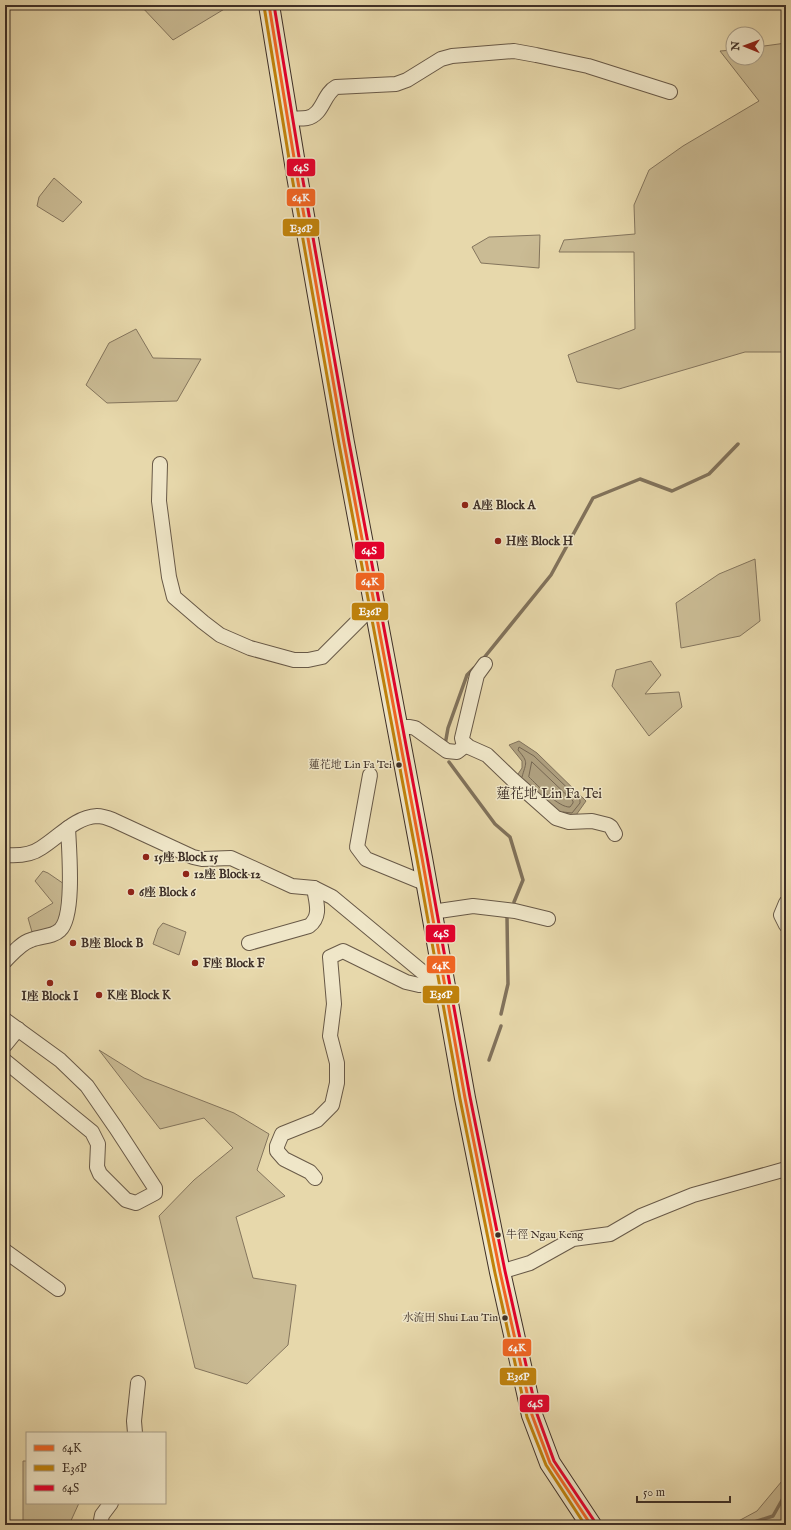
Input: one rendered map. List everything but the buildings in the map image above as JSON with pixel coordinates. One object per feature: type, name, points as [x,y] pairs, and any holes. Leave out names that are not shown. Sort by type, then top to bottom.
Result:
[{"type":"main road","points":[[269,5],[341,427],[432,912],[439,987],[465,1098],[500,1272],[532,1415],[550,1464],[591,1525]]},
{"type":"street","points":[[288,118],[307,118],[314,116],[331,90],[336,87],[396,84],[407,80],[441,59],[468,53],[514,51],[536,55],[588,66],[670,92]]},
{"type":"street","points":[[160,464],[159,501],[169,577],[174,597],[220,635],[250,648],[294,660],[308,660],[322,657],[375,604]]},
{"type":"street","points":[[485,664],[477,675],[462,738],[463,742],[466,745],[487,754],[512,779],[556,818],[569,822],[592,821],[600,823],[611,827],[615,834]]},
{"type":"street","points":[[398,727],[415,728],[447,751],[457,752],[466,745]]},
{"type":"street","points":[[370,775],[357,847],[366,860],[427,884]]},
{"type":"street","points":[[5,855],[30,853],[40,849],[68,828],[85,818],[99,816],[106,818],[193,857],[202,859],[231,858],[292,886],[314,888],[332,897],[439,987]]},
{"type":"street","points":[[5,960],[29,940],[51,935],[60,930],[65,924],[69,907],[70,856],[68,828]]},
{"type":"street","points":[[249,943],[309,926],[315,921],[318,914],[314,888]]},
{"type":"street","points":[[786,903],[781,915],[786,925]]},
{"type":"street","points":[[432,912],[473,906],[516,911],[548,919]]},
{"type":"street","points":[[315,1178],[310,1172],[284,1159],[277,1151],[277,1146],[282,1134],[317,1120],[332,1105],[337,1083],[337,1063],[330,1036],[334,1004],[330,957],[342,951],[406,982],[439,987]]},
{"type":"street","points":[[5,1020],[60,1060],[87,1086],[155,1188],[154,1193],[136,1203],[126,1200],[100,1174],[97,1167],[98,1144],[92,1132],[5,1061]]},
{"type":"street","points":[[5,1045],[18,1029]]},
{"type":"street","points":[[500,1272],[530,1263],[573,1239],[610,1234],[641,1216],[694,1195],[786,1169]]},
{"type":"street","points":[[5,1252],[58,1289]]},
{"type":"street","points":[[135,1432],[134,1422],[138,1382]]},
{"type":"street","points":[[100,1525],[102,1516],[109,1504]]},
{"type":"shaded area","points":[[140,5],[231,5],[173,40]]},
{"type":"shaded area","points":[[786,43],[786,352],[745,352],[619,389],[577,382],[568,355],[635,329],[634,252],[559,252],[564,240],[635,234],[634,205],[649,170],[683,146],[759,101],[732,66],[765,66],[765,46]]},
{"type":"shaded area","points":[[720,51],[725,51],[725,57]]},
{"type":"shaded area","points":[[54,178],[82,202],[63,222],[37,206],[39,197]]},
{"type":"shaded area","points":[[540,235],[539,268],[481,263],[472,247],[489,237]]},
{"type":"shaded area","points":[[136,329],[153,358],[201,359],[177,401],[107,403],[86,385],[109,343]]},
{"type":"shaded area","points":[[755,559],[760,621],[740,636],[681,648],[676,603],[719,574]]},
{"type":"shaded area","points":[[651,661],[661,675],[645,694],[679,692],[682,707],[649,736],[612,686],[616,670]]},
{"type":"shaded area","points":[[43,871],[67,886],[64,910],[55,929],[32,932],[28,918],[53,903],[35,881]]},
{"type":"shaded area","points":[[163,923],[186,932],[179,955],[153,944],[158,929]]},
{"type":"shaded area","points":[[99,1050],[144,1078],[234,1113],[269,1134],[257,1170],[285,1196],[236,1217],[253,1278],[296,1285],[288,1345],[247,1384],[195,1368],[159,1216],[194,1180],[233,1148],[204,1118],[160,1129]]},
{"type":"shaded area","points":[[23,1461],[26,1461],[26,1504],[79,1504],[69,1525],[23,1525]]},
{"type":"shaded area","points":[[782,1481],[786,1483],[786,1525],[731,1525],[757,1511]]},
{"type":"water","points":[[519,741],[537,753],[586,801],[574,818],[561,815],[516,777],[522,768],[522,761],[509,745]]},
{"type":"waterway","points":[[483,659],[551,575],[593,498],[640,479],[672,491],[709,474],[738,444]]},
{"type":"waterway","points":[[445,745],[448,728],[467,675],[474,668]]},
{"type":"waterway","points":[[449,762],[495,824],[510,837],[523,880],[514,902]]},
{"type":"waterway","points":[[501,1014],[508,984],[507,917]]},
{"type":"waterway","points":[[489,1060],[501,1026]]},
{"type":"waterway","points":[[745,1525],[773,1516],[786,1493]]},
{"type":"transit line","name":"64K","points":[[269,5],[297,176],[344,443],[422,858],[465,1098],[500,1272],[532,1415],[550,1463],[591,1525]]},
{"type":"transit line","name":"64S","points":[[274,5],[349,442],[427,857],[470,1097],[505,1271],[537,1414],[554,1461],[595,1522]]},
{"type":"transit line","name":"E36P","points":[[264,6],[292,177],[339,444],[417,859],[460,1099],[495,1273],[527,1417],[546,1465],[585,1525]]},
{"type":"place","name":"A座 Block A","points":[[465,505]]},
{"type":"place","name":"H座 Block H","points":[[498,541]]},
{"type":"place","name":"蓮花地 Lin Fa Tei","points":[[399,765]]},
{"type":"place","name":"15座 Block 15","points":[[146,857]]},
{"type":"place","name":"12座 Block 12","points":[[186,874]]},
{"type":"place","name":"6座 Block 6","points":[[131,892]]},
{"type":"place","name":"B座 Block B","points":[[73,943]]},
{"type":"place","name":"F座 Block F","points":[[195,963]]},
{"type":"place","name":"I座 Block I","points":[[50,983]]},
{"type":"place","name":"K座 Block K","points":[[99,995]]},
{"type":"place","name":"牛徑 Ngau Keng","points":[[498,1235]]},
{"type":"place","name":"水流田 Shui Lau Tin","points":[[505,1318]]},
{"type":"district","name":"蓮花地 Lin Fa Tei","points":[[549,794]]}]
